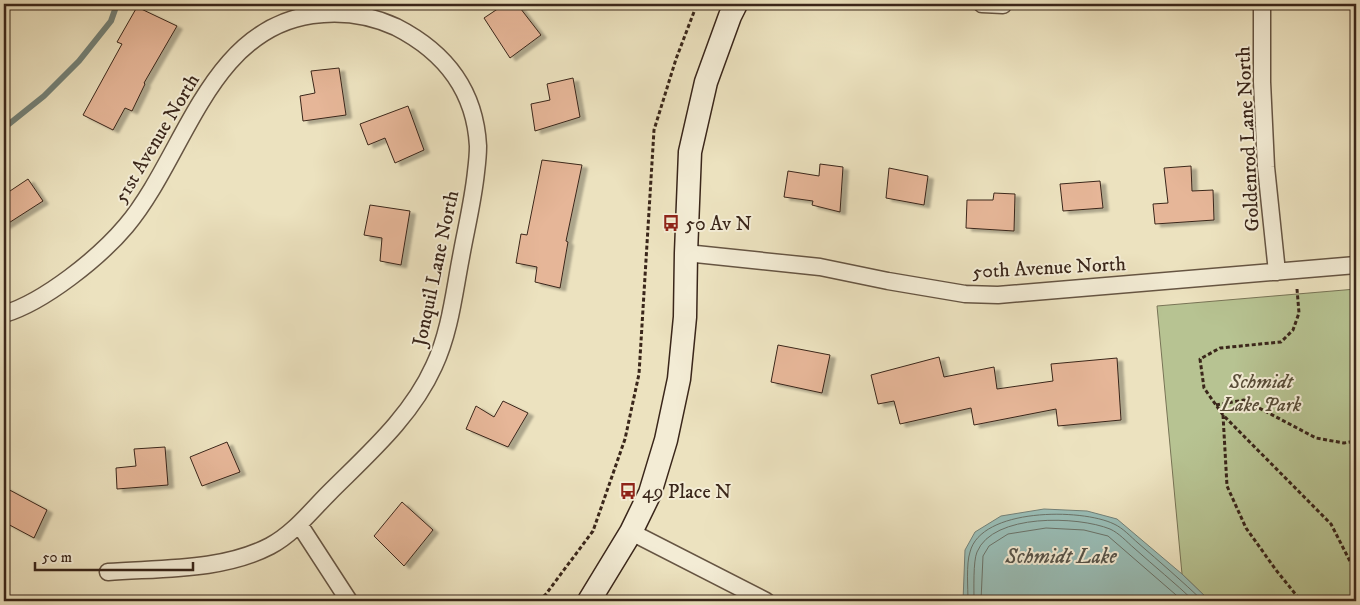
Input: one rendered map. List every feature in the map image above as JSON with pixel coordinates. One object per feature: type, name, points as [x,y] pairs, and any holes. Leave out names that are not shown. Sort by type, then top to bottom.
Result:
[{"type":"street","points":[[589,601],[631,532],[650,493],[666,440],[679,379],[685,317],[690,152],[706,82],[736,4]]},
{"type":"street","points":[[982,4],[1003,5]]},
{"type":"street","name":"Goldenrod Lane North","points":[[1262,4],[1262,82],[1266,168],[1277,272]]},
{"type":"street","name":"51st Avenue North","points":[[4,314],[14,311],[57,286],[92,260],[126,226],[152,189],[212,84],[233,58],[258,36],[294,18],[354,9]]},
{"type":"street","name":"Jonquil Lane North","points":[[299,524],[395,426],[416,398],[434,367],[446,332],[474,186],[478,147],[473,115],[462,84],[439,57],[417,39],[392,25],[354,9]]},
{"type":"street","name":"50th Avenue North","points":[[686,253],[820,266],[888,281],[956,292],[998,295],[1356,265]]},
{"type":"street","points":[[108,572],[212,565],[244,558],[273,544],[299,524],[349,601]]},
{"type":"street","points":[[631,532],[766,601]]},
{"type":"path","points":[[538,601],[546,594],[592,531],[625,439],[638,374],[654,130],[676,59],[697,4]]},
{"type":"path","points":[[1295,271],[1299,313],[1293,330],[1282,342],[1220,348],[1200,360],[1204,388],[1223,415],[1331,524],[1356,573]]},
{"type":"path","points":[[1216,405],[1244,400],[1316,438],[1344,443],[1356,441]]},
{"type":"path","points":[[1223,415],[1227,486],[1246,528],[1301,601]]},
{"type":"green space","name":"Schmidt Lake Park","points":[[1356,289],[1356,601],[1210,601],[1182,574],[1157,306]]},
{"type":"water","name":"Schmidt Lake","points":[[1044,509],[1087,511],[1117,519],[1182,574],[1210,601],[963,601],[965,550],[975,532],[1001,516]]},
{"type":"building","points":[[505,4],[517,4],[541,35],[510,58],[484,18]]},
{"type":"building","points":[[137,7],[177,26],[144,83],[132,111],[125,108],[113,130],[83,115],[122,44],[117,42]]},
{"type":"building","points":[[339,68],[346,115],[303,121],[300,96],[315,93],[311,71]]},
{"type":"building","points":[[573,78],[580,117],[535,131],[531,104],[550,100],[547,84]]},
{"type":"building","points":[[408,106],[424,150],[395,163],[385,138],[368,145],[360,124]]},
{"type":"building","points":[[542,160],[582,165],[566,241],[568,242],[560,288],[535,282],[537,267],[516,263],[521,234],[527,235]]},
{"type":"building","points":[[820,164],[843,167],[840,212],[812,205],[813,201],[784,197],[788,171],[819,176]]},
{"type":"building","points":[[1191,166],[1192,191],[1213,190],[1214,220],[1155,224],[1153,204],[1168,203],[1164,168]]},
{"type":"building","points":[[889,168],[928,176],[924,205],[886,198]]},
{"type":"building","points":[[28,179],[43,201],[4,226],[4,195]]},
{"type":"building","points":[[1100,181],[1103,208],[1063,211],[1060,184]]},
{"type":"building","points":[[994,193],[1015,194],[1014,231],[966,228],[967,200],[993,200]]},
{"type":"building","points":[[370,205],[410,211],[401,265],[380,261],[382,238],[364,235]]},
{"type":"building","points":[[778,345],[830,355],[822,393],[771,382]]},
{"type":"building","points":[[939,357],[944,377],[994,367],[997,389],[1053,381],[1051,364],[1117,358],[1121,420],[1058,426],[1056,409],[974,425],[971,408],[900,424],[894,401],[878,404],[871,375]]},
{"type":"building","points":[[503,401],[528,413],[508,447],[466,429],[476,406],[494,417]]},
{"type":"building","points":[[227,442],[240,472],[202,486],[190,457]]},
{"type":"building","points":[[165,447],[168,485],[117,489],[116,468],[136,466],[134,449]]},
{"type":"building","points":[[4,487],[47,510],[34,538],[4,522]]},
{"type":"building","points":[[402,502],[433,530],[404,566],[374,536]]},
{"type":"waterway","points":[[4,128],[44,96],[79,61],[111,21],[117,4]]},
{"type":"place","name":"50 Av N","points":[[671,223]]},
{"type":"place","name":"49 Place N","points":[[628,491]]}]
